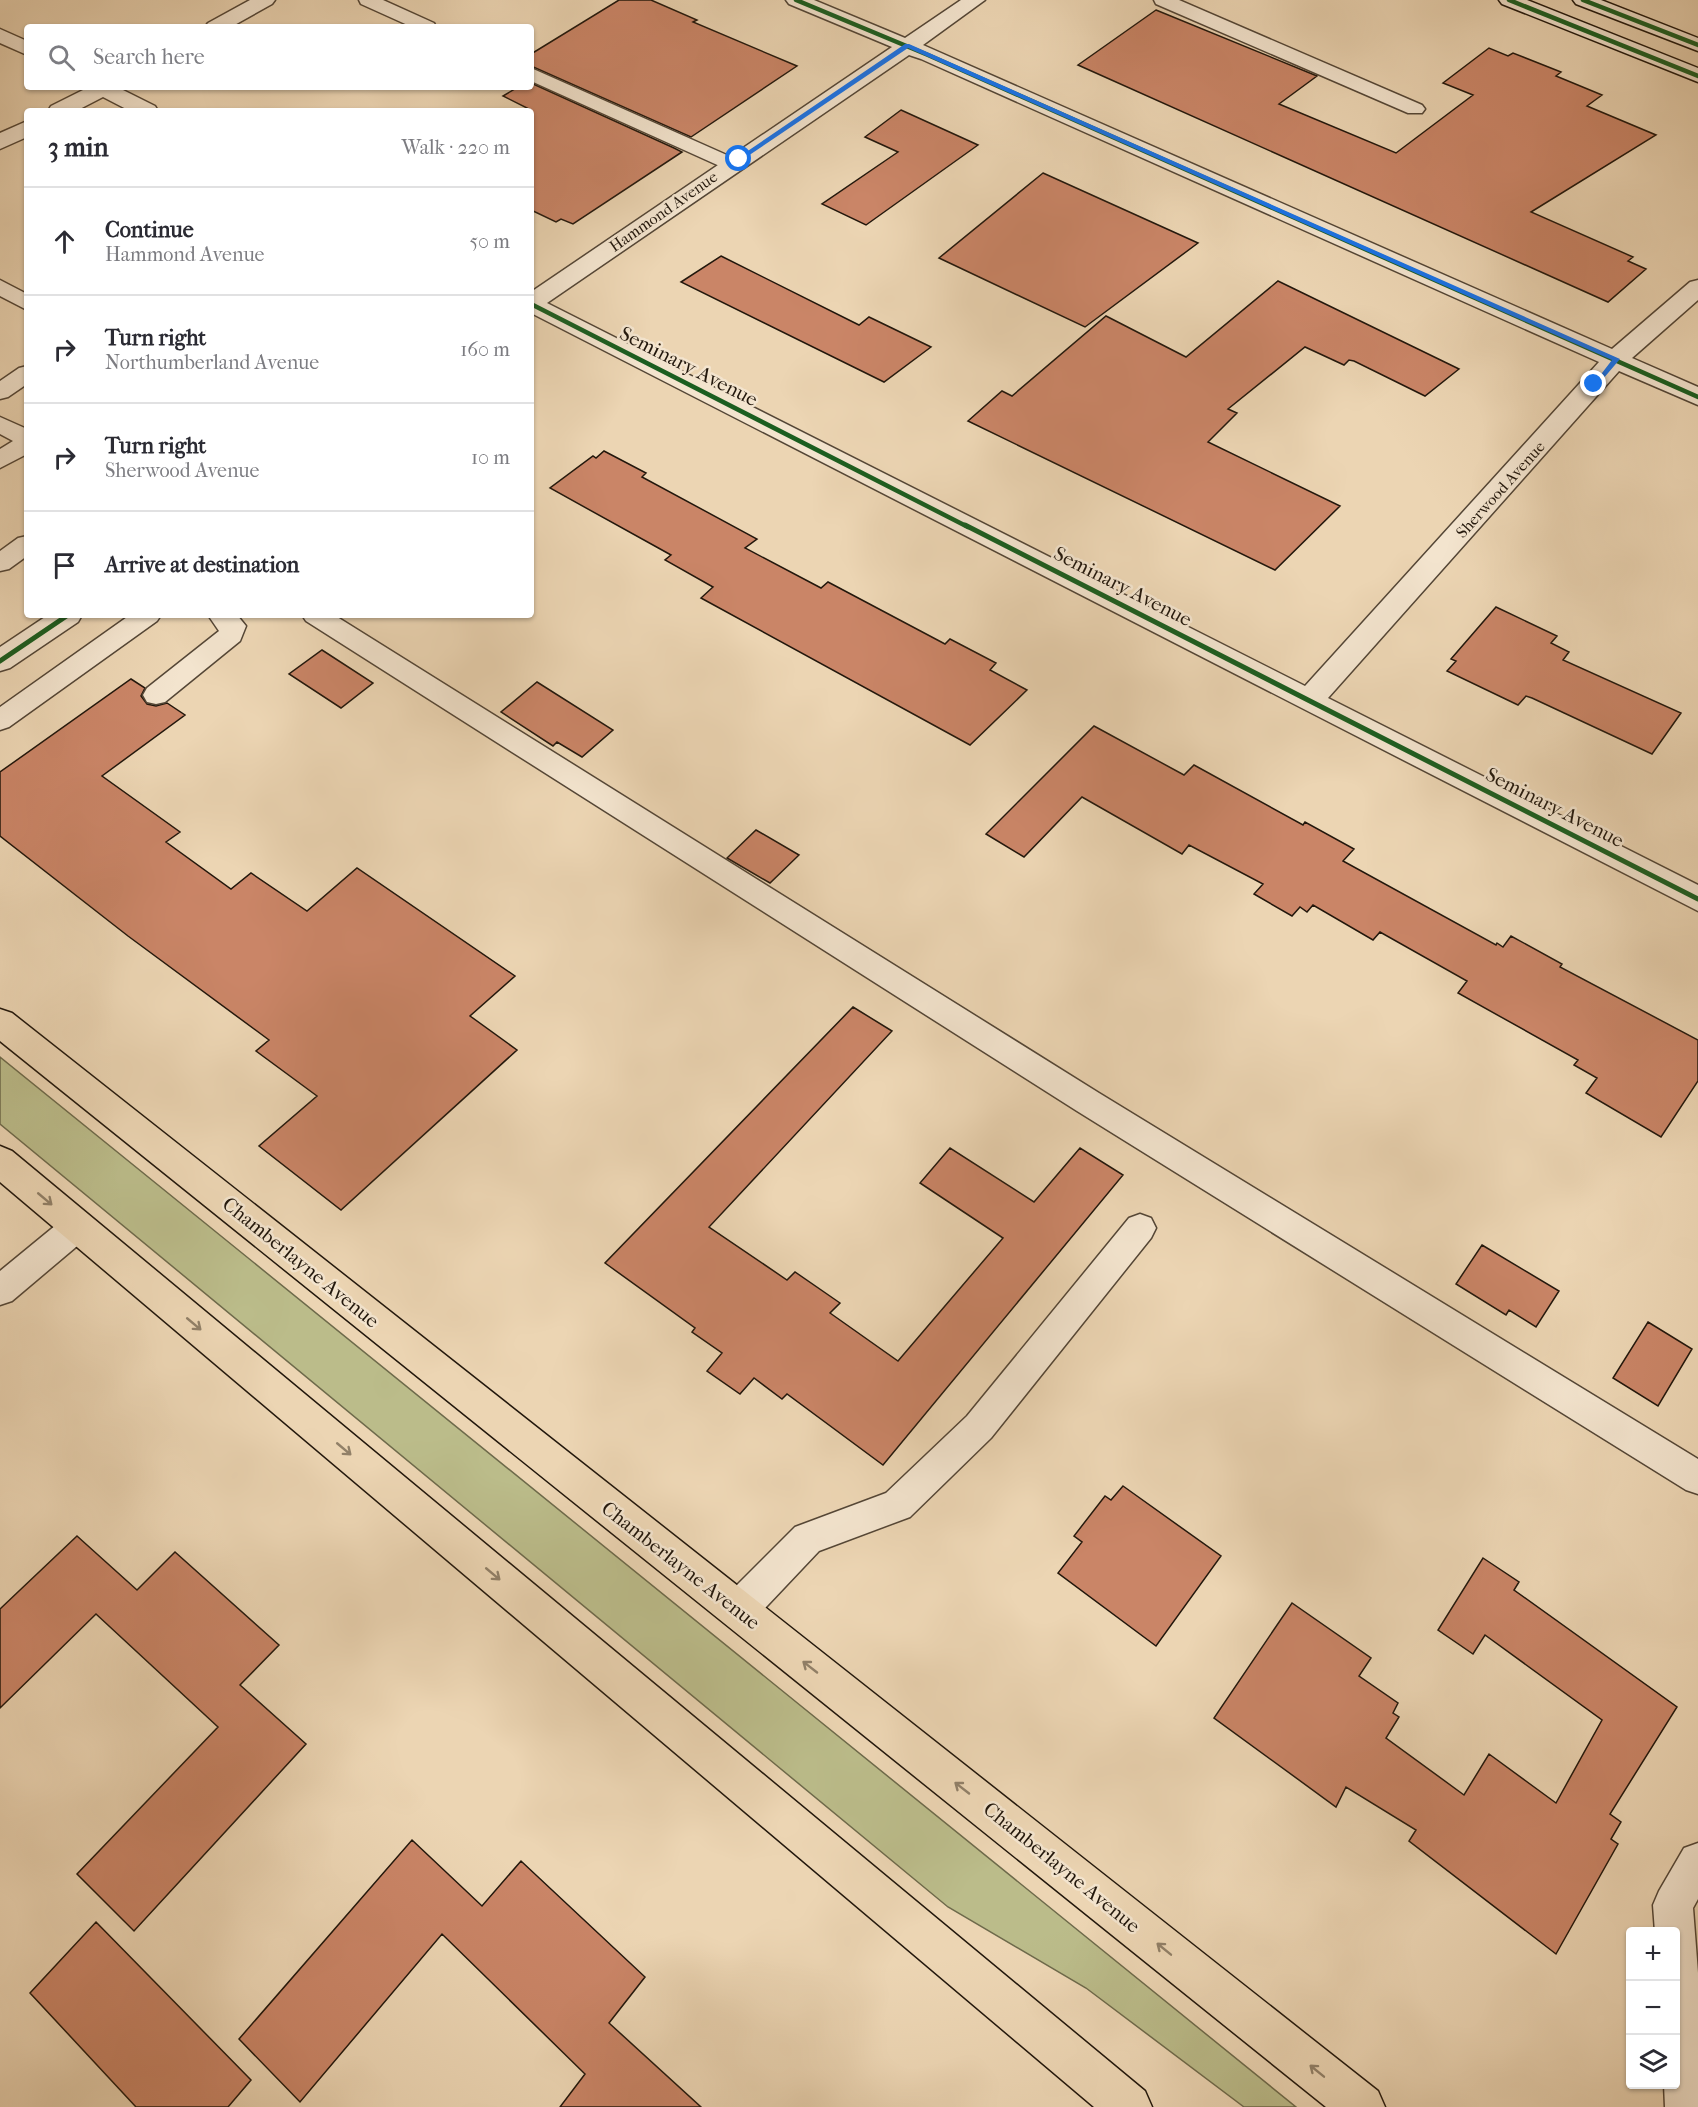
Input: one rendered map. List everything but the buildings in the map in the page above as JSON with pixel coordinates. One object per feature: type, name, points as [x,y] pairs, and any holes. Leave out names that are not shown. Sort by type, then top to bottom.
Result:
[{"type":"main road","name":"Chamberlayne Avenue","points":[[0,1022],[1362,2107]]},
{"type":"main road","points":[[0,1161],[1129,2107]]},
{"type":"street","points":[[221,24],[265,0]]},
{"type":"street","points":[[796,0],[907,46],[1698,397]]},
{"type":"street","name":"Hammond Avenue","points":[[534,302],[731,164],[975,0]]},
{"type":"street","points":[[1509,0],[1698,76]]},
{"type":"street","points":[[1583,0],[1698,45]]},
{"type":"street","points":[[0,35],[24,47]]},
{"type":"street","points":[[65,108],[98,90]]},
{"type":"street","points":[[106,90],[141,108]]},
{"type":"street","points":[[0,142],[24,130]]},
{"type":"street","name":"Sherwood Avenue","points":[[1310,699],[1616,359],[1698,287]]},
{"type":"street","name":"Seminary Avenue","points":[[534,306],[1310,699],[1698,899]]},
{"type":"street","points":[[0,661],[64,618]]},
{"type":"lane","points":[[368,0],[420,24]]},
{"type":"lane","points":[[1163,0],[1415,109]]},
{"type":"lane","points":[[534,75],[731,164]]},
{"type":"lane","points":[[0,287],[24,301]]},
{"type":"lane","points":[[0,392],[24,375]]},
{"type":"lane","points":[[0,423],[24,439]]},
{"type":"lane","points":[[0,460],[24,443]]},
{"type":"lane","points":[[0,563],[24,546]]},
{"type":"lane","points":[[0,720],[144,618]]},
{"type":"lane","points":[[156,695],[231,635],[233,626],[224,618]]},
{"type":"lane","points":[[320,618],[1088,1102],[1698,1478]]},
{"type":"lane","points":[[0,1291],[78,1226]]},
{"type":"lane","points":[[738,1610],[807,1539],[898,1504],[971,1435],[1140,1228]]},
{"type":"lane","points":[[1675,1927],[1673,1905],[1698,1862]]},
{"type":"lane","points":[[1678,1981],[1686,2107]]},
{"type":"green space","points":[[0,1057],[1296,2107],[1244,2107],[1086,1988],[948,1907],[0,1124]]},
{"type":"cycle path","points":[[796,0],[928,55],[1698,397]]},
{"type":"cycle path","points":[[1509,0],[1698,76]]},
{"type":"cycle path","points":[[1583,0],[1698,45]]},
{"type":"cycle path","points":[[534,306],[1698,899]]},
{"type":"cycle path","points":[[0,661],[64,618]]},
{"type":"route","points":[[739,159],[907,46],[1616,359],[1594,384]]}]
